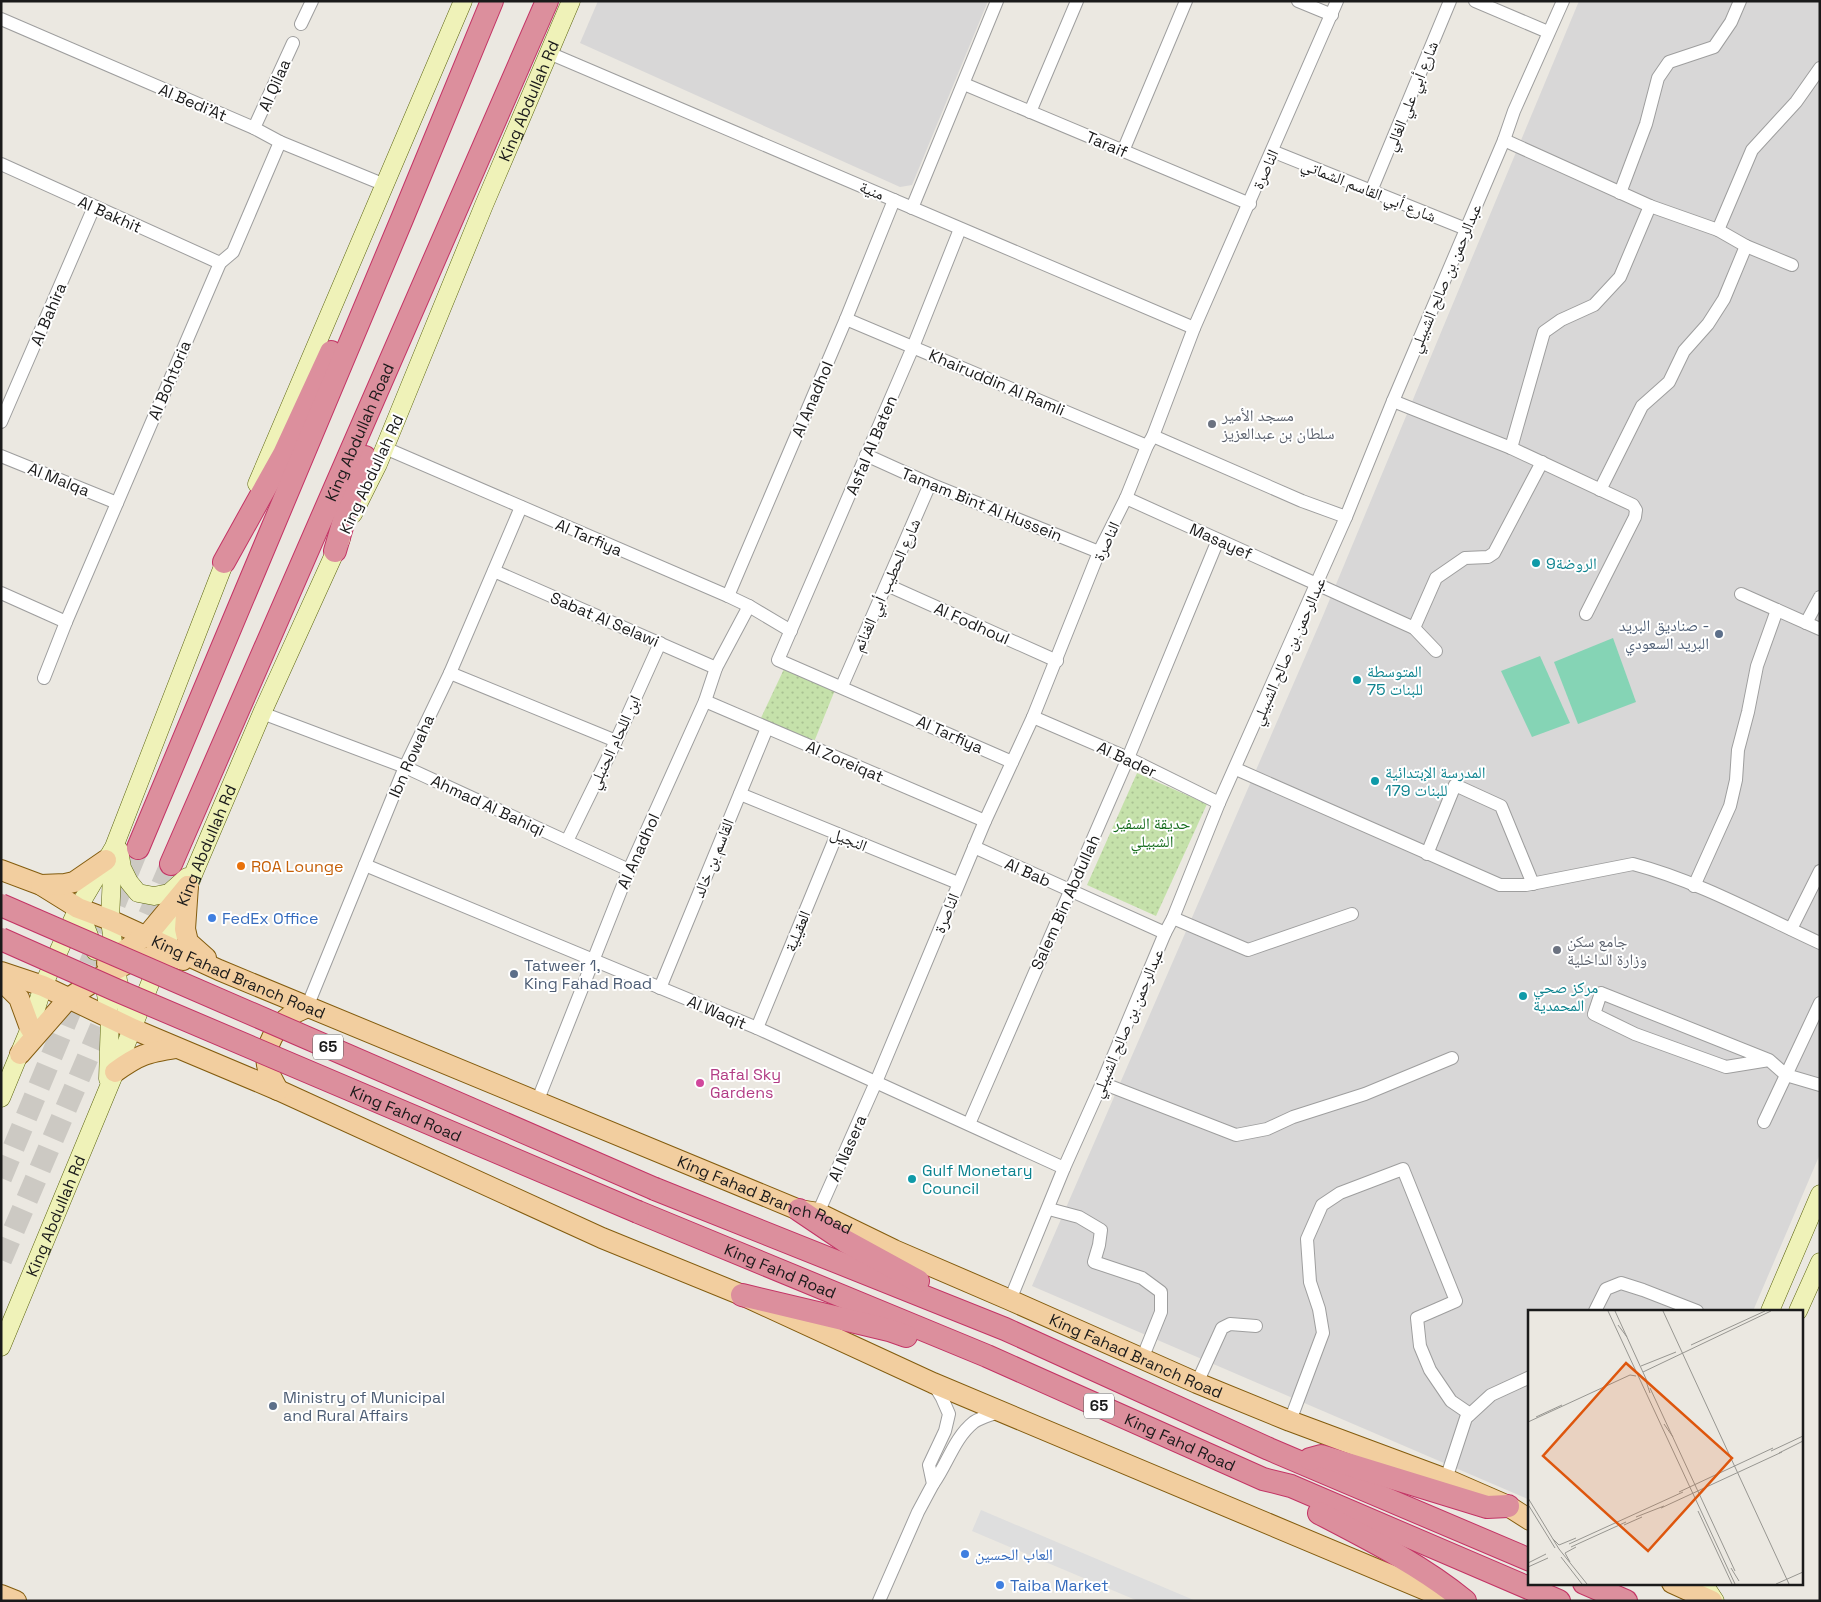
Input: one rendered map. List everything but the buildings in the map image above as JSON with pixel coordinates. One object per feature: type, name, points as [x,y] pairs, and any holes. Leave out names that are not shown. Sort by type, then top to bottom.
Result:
[{"type":"highway","points":[[138,848],[492,1]]},
{"type":"highway","name":"King Abdullah Road","points":[[172,864],[547,1]]},
{"type":"highway","points":[[224,562],[284,454],[355,302],[402,219]]},
{"type":"highway","points":[[335,551],[356,480],[404,364],[446,236]]},
{"type":"highway","name":"King Fahd Road","points":[[1,905],[655,1189],[992,1324],[1298,1462],[1528,1559]]},
{"type":"highway","name":"King Fahd Road","points":[[1,939],[116,990],[638,1212],[987,1356],[1263,1478],[1291,1486],[1559,1601]]},
{"type":"highway","points":[[808,1212],[845,1241],[992,1324]]},
{"type":"highway","points":[[742,1295],[889,1330],[970,1359],[987,1356]]},
{"type":"highway","points":[[1298,1462],[1321,1456],[1487,1508],[1508,1506]]},
{"type":"highway","points":[[1263,1478],[1278,1492],[1413,1564],[1442,1582],[1465,1601]]},
{"type":"highway","points":[[1586,1584],[1626,1601]]},
{"type":"main road","points":[[1,1098],[30,1028],[43,986],[78,908],[112,847],[224,562],[464,1]]},
{"type":"main road","name":"King Abdullah Rd","points":[[1,1346],[133,1029],[191,878],[262,712],[335,551],[385,448],[484,205],[571,1]]},
{"type":"main road","points":[[112,847],[128,882],[138,893],[154,896],[169,893],[191,878]]},
{"type":"main road","points":[[41,886],[74,882],[112,847]]},
{"type":"main road","points":[[112,847],[109,967],[112,1079]]},
{"type":"main road","name":"King Fahad Branch Road","points":[[1,870],[41,886],[78,908],[145,936],[162,951],[219,970],[808,1212],[1197,1383],[1290,1421],[1446,1479],[1508,1506],[1528,1519]]},
{"type":"main road","points":[[20,1054],[69,998],[150,933],[191,878]]},
{"type":"main road","points":[[191,878],[185,929],[188,942],[219,970]]},
{"type":"main road","points":[[78,908],[118,981],[133,1029]]},
{"type":"main road","points":[[43,986],[162,951]]},
{"type":"main road","points":[[1,972],[43,986],[133,1029],[278,1090],[602,1238],[742,1295],[933,1384],[1452,1601]]},
{"type":"main road","points":[[1,980],[19,998],[30,1028]]},
{"type":"main road","points":[[278,1090],[267,1067],[266,1056],[270,1044],[284,1022],[291,1015],[307,1007]]},
{"type":"main road","points":[[112,1079],[135,1058],[147,1052],[176,1048]]},
{"type":"main road","points":[[1770,1310],[1820,1194]]},
{"type":"main road","points":[[1799,1310],[1816,1281],[1820,1262]]},
{"type":"main road","points":[[1674,1584],[1713,1601]]},
{"type":"main road","points":[[1704,1584],[1713,1601]]},
{"type":"main road","points":[[1,1588],[24,1601]]},
{"type":"main road","points":[[1,1595],[16,1601]]},
{"type":"street","points":[[301,24],[312,1]]},
{"type":"street","points":[[912,208],[997,1]]},
{"type":"street","points":[[1030,112],[1077,1]]},
{"type":"street","points":[[1123,151],[1186,1]]},
{"type":"street","points":[[1298,1],[1332,15]]},
{"type":"street","name":"الناصرة","points":[[876,1082],[958,883],[1033,717],[1099,552],[1126,498],[1194,328],[1250,204],[1337,1]]},
{"type":"street","name":"شارع أبي علي الغالي","points":[[1372,191],[1450,1]]},
{"type":"street","points":[[1475,1],[1548,32]]},
{"type":"street","name":"عبدالرحمن بن صالح الشبيلي","points":[[1010,1300],[1049,1210],[1064,1168],[1173,918],[1219,803],[1236,769],[1346,517],[1504,140],[1514,111],[1563,1]]},
{"type":"street","points":[[1620,193],[1646,124],[1658,78],[1668,62],[1714,47],[1731,22],[1740,1]]},
{"type":"street","name":"Al Bedi'At","points":[[1,19],[254,128],[280,142],[385,185]]},
{"type":"street","name":"Al Qilaa","points":[[254,128],[293,43]]},
{"type":"street","name":"منية","points":[[549,53],[1194,328]]},
{"type":"street","points":[[1718,230],[1752,150],[1796,102],[1820,68]]},
{"type":"street","name":"Taraif","points":[[964,84],[1250,204]]},
{"type":"street","points":[[1504,140],[1650,206],[1718,230],[1746,246],[1792,264]]},
{"type":"street","name":"Al Bohtoria","points":[[44,678],[66,622],[220,263],[233,252],[280,142]]},
{"type":"street","name":"شارع أبي القاسم الشماتي","points":[[1272,151],[1466,229]]},
{"type":"street","name":"Al Bakhit","points":[[1,164],[220,263]]},
{"type":"street","name":"Al Anadhol","points":[[728,596],[846,319],[894,200]]},
{"type":"street","points":[[1511,448],[1544,332],[1561,320],[1594,306],[1620,277],[1650,206]]},
{"type":"street","name":"Al Bahira","points":[[1,422],[94,207]]},
{"type":"street","name":"Asfal Al Baten","points":[[778,660],[913,346],[960,229]]},
{"type":"street","points":[[1600,490],[1642,406],[1669,382],[1684,351],[1708,324],[1724,299],[1746,246]]},
{"type":"street","name":"Khairuddin Al Ramli","points":[[846,319],[1150,441],[1346,517]]},
{"type":"street","points":[[1393,401],[1511,448],[1633,505],[1636,510],[1634,517],[1586,614]]},
{"type":"street","name":"Al Tarfiya","points":[[385,448],[728,596],[791,631]]},
{"type":"street","name":"Tamam Bint Al Hussein","points":[[866,455],[930,484],[1099,552]]},
{"type":"street","name":"Al Malqa","points":[[1,456],[117,503]]},
{"type":"street","points":[[1436,651],[1414,628],[1436,578],[1465,558],[1488,557],[1494,553],[1542,462]]},
{"type":"street","name":"شارع الحطيب أبي الغنائم","points":[[842,686],[930,484]]},
{"type":"street","name":"Masayef","points":[[1126,498],[1414,628]]},
{"type":"street","name":"Ibn Rowaha","points":[[307,1007],[405,767],[450,673],[521,507]]},
{"type":"street","name":"Salem Bin Abdullah","points":[[969,1124],[1128,758],[1218,540]]},
{"type":"street","name":"Sabat Al Selawi","points":[[494,571],[716,668]]},
{"type":"street","name":"Al Fodhoul","points":[[887,586],[1056,660]]},
{"type":"street","points":[[1,593],[66,622]]},
{"type":"street","points":[[1741,594],[1820,630]]},
{"type":"street","points":[[1806,624],[1820,597]]},
{"type":"street","name":"Al Anadhol","points":[[537,1102],[629,870],[705,701],[716,668],[749,606]]},
{"type":"street","points":[[1694,886],[1730,806],[1736,780],[1738,750],[1757,666],[1777,610]]},
{"type":"street","name":"ابن اللحام الحنبلي","points":[[567,841],[616,741],[660,642]]},
{"type":"street","name":"Al Tarfiya","points":[[778,660],[842,686],[1012,762]]},
{"type":"street","points":[[450,673],[616,741]]},
{"type":"street","name":"Al Zoreiqat","points":[[705,701],[985,821]]},
{"type":"street","name":"Ahmad Al Bahiqi","points":[[262,712],[405,767],[629,870]]},
{"type":"street","name":"Al Bader","points":[[1033,717],[1128,758],[1219,803]]},
{"type":"street","name":"القاسم بن خالد","points":[[660,988],[768,728]]},
{"type":"street","points":[[1236,769],[1500,885],[1533,884],[1633,864],[1694,886],[1820,943]]},
{"type":"street","points":[[1427,854],[1455,785],[1501,806],[1533,884]]},
{"type":"street","name":"النجيل","points":[[740,794],[958,883]]},
{"type":"street","name":"العقيلية","points":[[757,1028],[838,834]]},
{"type":"street","name":"Al Bab","points":[[974,847],[1165,933]]},
{"type":"street","name":"Al Waqit","points":[[365,865],[757,1028],[1064,1168]]},
{"type":"street","points":[[1791,929],[1820,870]]},
{"type":"street","points":[[1173,918],[1248,950],[1352,914]]},
{"type":"street","points":[[1769,1060],[1726,1068],[1635,1034],[1594,1014],[1601,994],[1769,1060],[1786,1075],[1820,1085]]},
{"type":"street","points":[[1764,1122],[1820,1003]]},
{"type":"street","points":[[1102,1083],[1236,1135],[1267,1129],[1293,1117],[1366,1094],[1452,1058]]},
{"type":"street","name":"Al Nasera","points":[[808,1212],[876,1082]]},
{"type":"street","points":[[1290,1421],[1323,1333],[1319,1309],[1310,1282],[1307,1239],[1322,1205],[1340,1193],[1403,1169],[1456,1301],[1417,1318],[1420,1346],[1430,1370],[1451,1401],[1470,1414]]},
{"type":"street","points":[[1049,1210],[1079,1217],[1101,1230],[1094,1262],[1142,1278],[1161,1292],[1161,1312],[1142,1359]]},
{"type":"street","points":[[1596,1310],[1606,1289],[1621,1283],[1693,1310]]},
{"type":"street","points":[[1197,1383],[1222,1328],[1230,1324],[1256,1326]]},
{"type":"street","points":[[1446,1479],[1466,1418],[1491,1395],[1528,1378]]},
{"type":"street","points":[[933,1384],[949,1414],[945,1431],[929,1466],[934,1484]]},
{"type":"street","points":[[879,1601],[918,1512],[942,1471],[957,1440],[975,1422],[1000,1411]]},
{"type":"shaded area","points":[[598,1],[988,1],[912,185],[900,187],[580,43]]},
{"type":"shaded area","points":[[1579,1],[1820,1],[1820,1154],[1753,1310],[1528,1310],[1528,1499],[1032,1286],[1322,618]]},
{"type":"shaded area","points":[[981,1510],[1196,1601],[1138,1601],[972,1531]]},
{"type":"green space","points":[[1613,638],[1636,702],[1578,724],[1554,662]]},
{"type":"green space","points":[[1540,656],[1570,723],[1532,737],[1501,671]]},
{"type":"green space","points":[[784,669],[835,690],[814,742],[760,720]]},
{"type":"green space","name":"حديقة السفير الشبيلي","points":[[1137,773],[1207,804],[1156,916],[1087,885]]},
{"type":"tunnel","points":[[1,1178],[138,848]]},
{"type":"tunnel","points":[[136,946],[171,864]]},
{"type":"tunnel","points":[[1,1260],[112,1001]]},
{"type":"place","name":"ٍمسجد الأمير سلطان بن عبدالعزيز","points":[[1212,424]]},
{"type":"place","name":"الروضة9","points":[[1536,563]]},
{"type":"place","name":"صناديق البريد - البريد السعودي","points":[[1719,634]]},
{"type":"place","name":"المتوسطة 75 للبنات","points":[[1357,680]]},
{"type":"place","name":"المدرسة الإبتدائية 179 للبنات","points":[[1375,781]]},
{"type":"place","name":"ROA Lounge","points":[[241,866]]},
{"type":"place","name":"FedEx Office","points":[[212,918]]},
{"type":"place","name":"جامع سكن وزارة الداخلية","points":[[1557,950]]},
{"type":"place","name":"Tatweer 1, King Fahad Road","points":[[514,974]]},
{"type":"place","name":"مركز صحي المحمدية","points":[[1523,996]]},
{"type":"place","name":"Rafal Sky Gardens","points":[[700,1083]]},
{"type":"place","name":"Gulf Monetary Council","points":[[912,1179]]},
{"type":"place","name":"Ministry of Municipal and Rural Affairs","points":[[273,1406]]},
{"type":"place","name":"العاب الحسين","points":[[965,1554]]},
{"type":"place","name":"Taiba Market","points":[[1000,1585]]}]
